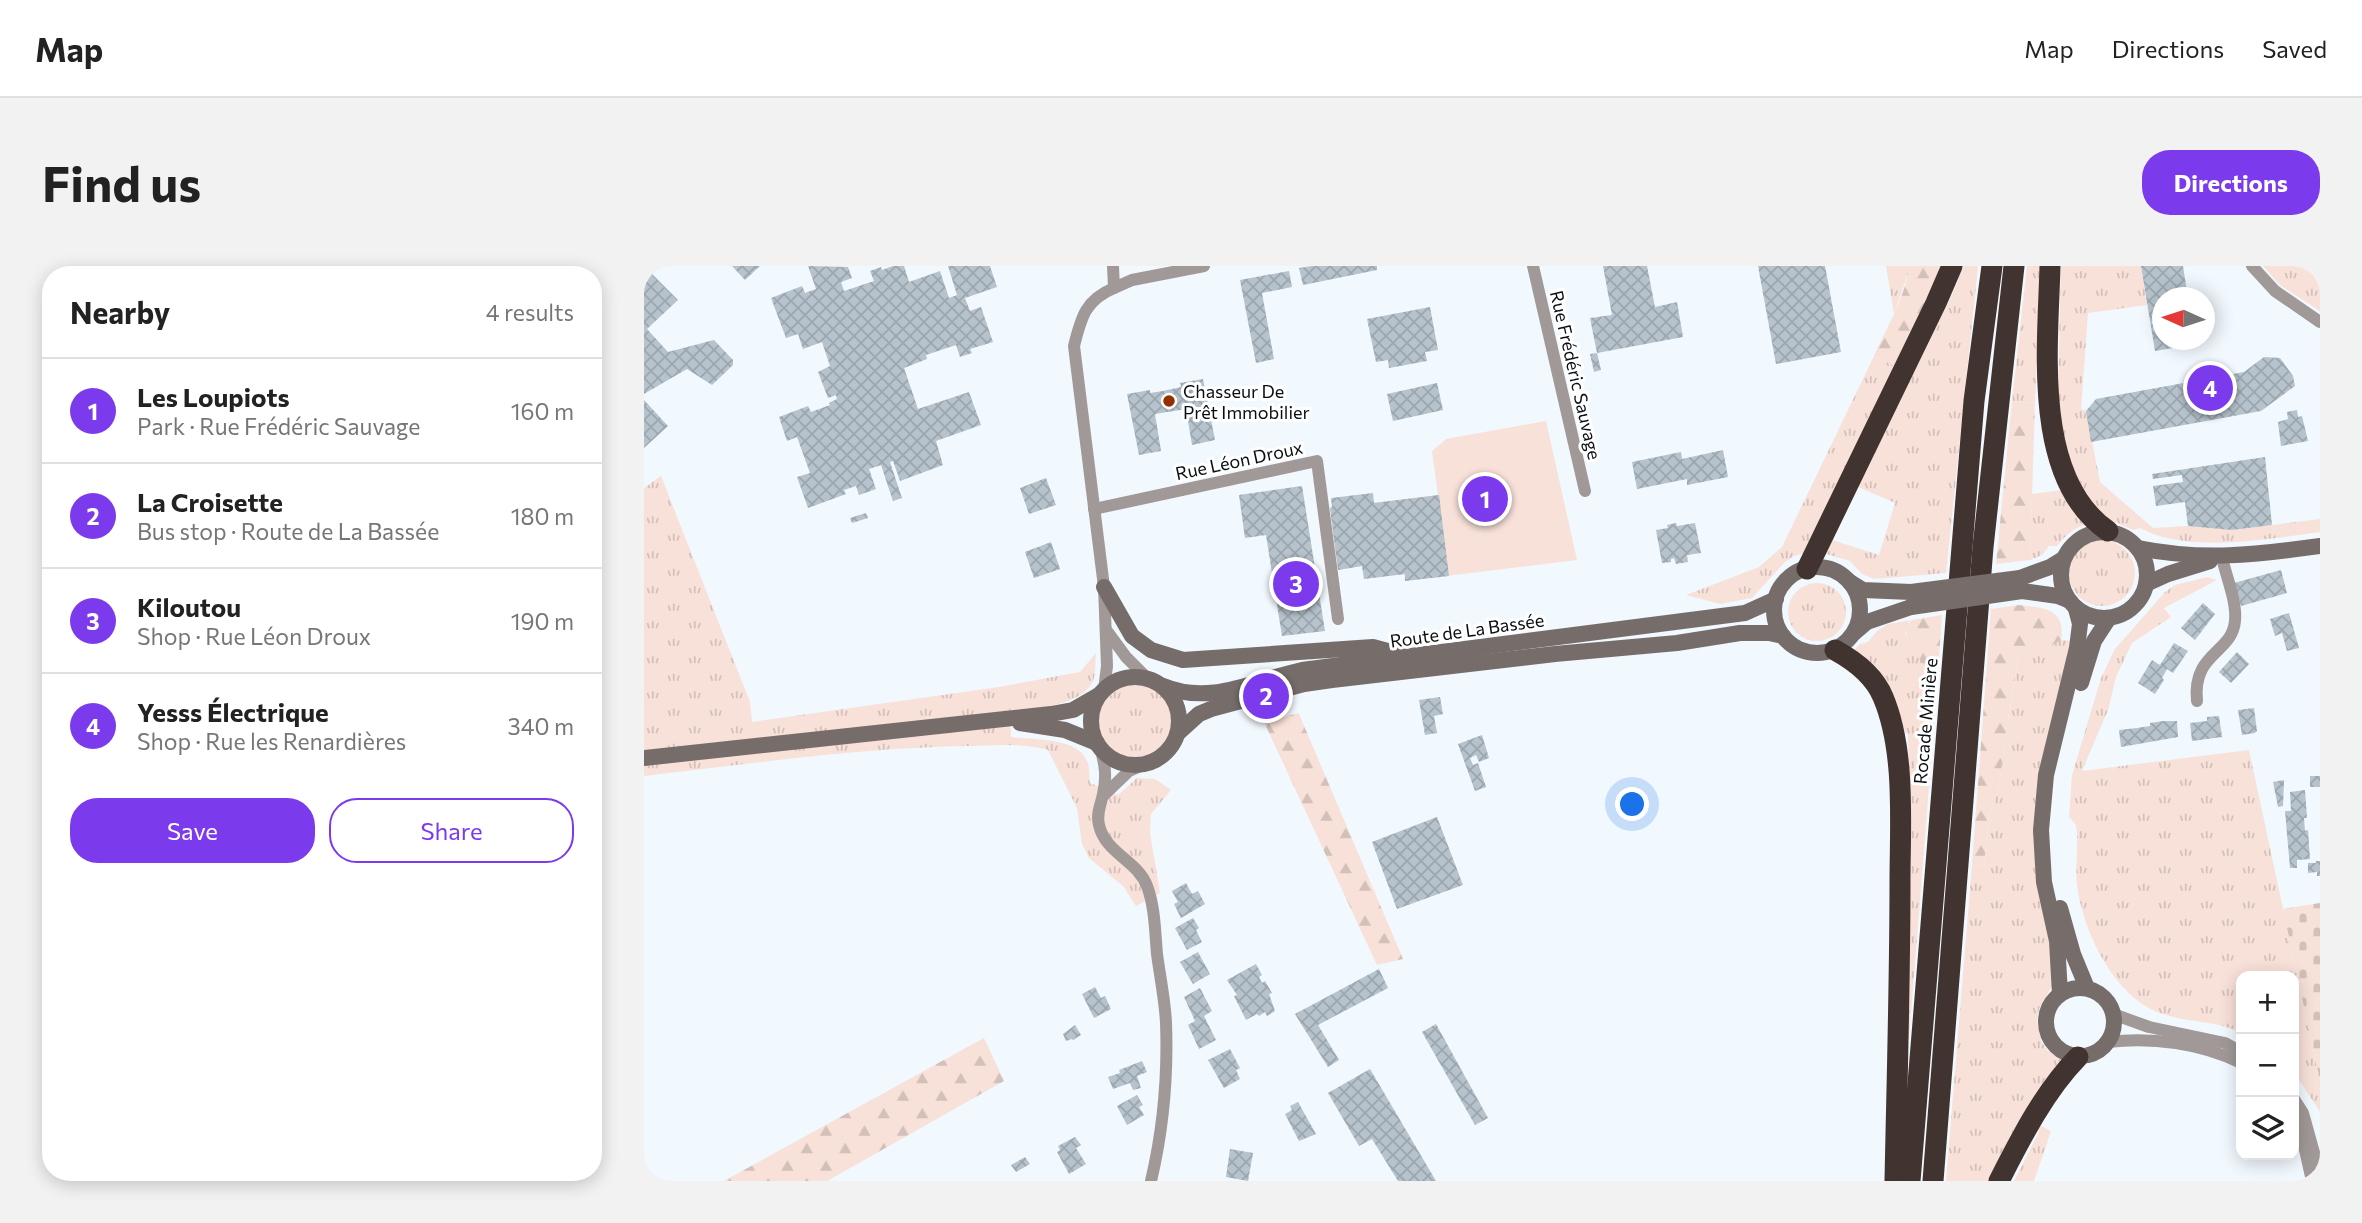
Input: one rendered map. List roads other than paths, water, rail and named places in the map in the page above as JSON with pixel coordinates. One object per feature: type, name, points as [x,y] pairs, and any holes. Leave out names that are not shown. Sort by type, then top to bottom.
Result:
[{"type":"highway","points":[[1807,569],[1931,315],[1952,266]]},
{"type":"highway","name":"Rocade Minière","points":[[1910,1181],[1974,401],[1992,266]]},
{"type":"highway","points":[[1933,1181],[1982,561],[2014,266]]},
{"type":"highway","points":[[2050,266],[2049,398],[2057,451],[2063,472],[2077,500],[2094,522],[2108,531]]},
{"type":"highway","points":[[1835,650],[1855,662],[1877,685],[1891,721],[1899,773],[1900,921],[1895,1181]]},
{"type":"highway","points":[[1999,1181],[2044,1099],[2078,1057]]},
{"type":"main road","points":[[2021,584],[2058,596],[2072,605],[2097,618],[2109,618],[2122,615],[2133,607],[2141,597],[2147,571],[2138,548],[2128,538],[2108,531],[2090,533],[2078,539],[2063,559],[2061,580],[2072,605],[2080,624],[2077,648],[2046,775],[2041,830],[2044,882],[2057,941],[2060,994]]},
{"type":"main road","points":[[2138,548],[2167,554],[2221,557],[2320,546]]},
{"type":"main road","points":[[2146,584],[2221,557]]},
{"type":"main road","points":[[1911,599],[1867,621],[1835,650],[1821,653],[1807,652],[1794,646],[1783,636],[1776,618],[1776,599],[1784,583],[1807,569],[1830,570],[1863,590],[1911,599],[2021,584],[2063,559]]},
{"type":"main road","points":[[1850,582],[1859,601],[1860,611],[1854,633]]},
{"type":"main road","points":[[1104,587],[1132,636],[1151,650],[1183,660],[1373,647],[1408,657]]},
{"type":"main road","name":"Route de La Bassée","points":[[1163,686],[1180,693],[1202,694],[1245,687],[1277,675],[1303,670],[1745,614],[1776,599]]},
{"type":"main road","points":[[2087,988],[2073,954],[2053,874],[2052,821],[2057,774],[2086,664],[2094,640],[2109,618]]},
{"type":"main road","name":"Route de La Bassée","points":[[1178,733],[1199,715],[1211,709],[1304,684],[1740,634],[1769,633],[1783,636]]},
{"type":"main road","points":[[644,758],[1073,710],[1124,678],[1147,678],[1163,686],[1178,707],[1180,720],[1178,733],[1166,753],[1145,764],[1120,762],[1099,745],[1065,730],[1001,720]]},
{"type":"main road","points":[[1099,745],[1093,733],[1092,714],[1101,693]]},
{"type":"main road","points":[[2074,988],[2087,988],[2103,997],[2113,1014],[2114,1025],[2108,1042],[2093,1054],[2078,1057],[2057,1049],[2047,1032],[2046,1016],[2049,1007],[2060,994],[2074,988]]},
{"type":"street","points":[[1112,266],[1114,288]]},
{"type":"street","points":[[1101,693],[1107,676],[1107,631],[1074,346],[1081,315],[1099,295],[1132,280],[1204,266]]},
{"type":"street","name":"Rue Frédéric Sauvage","points":[[1533,266],[1585,491]]},
{"type":"street","points":[[2252,266],[2276,291],[2320,322]]},
{"type":"street","name":"Rue Léon Droux","points":[[1094,509],[1317,461],[1338,619]]},
{"type":"street","points":[[2197,701],[2197,680],[2202,667],[2230,635],[2235,620],[2221,557]]},
{"type":"street","points":[[1107,631],[1126,657],[1147,678]]},
{"type":"street","points":[[1099,745],[1106,775],[1097,814],[1099,827],[1107,844],[1143,877],[1152,904],[1166,1021],[1166,1089],[1151,1181]]},
{"type":"street","points":[[1103,796],[1129,771],[1145,764]]},
{"type":"street","points":[[2113,1014],[2149,1027],[2225,1043],[2236,1049]]},
{"type":"street","points":[[2108,1042],[2148,1041],[2192,1046],[2223,1054],[2236,1060]]},
{"type":"street","points":[[2299,1107],[2320,1174]]},
{"type":"street","points":[[2299,1129],[2312,1181]]},
{"type":"place","name":"Yesss Électrique","points":[[2210,388]]},
{"type":"place","name":"Chasseur De Prêt Immobilier","points":[[1169,401]]},
{"type":"place","name":"Les Loupiots","points":[[1485,499]]},
{"type":"place","name":"Kiloutou","points":[[1296,584]]},
{"type":"place","name":"La Croisette","points":[[1266,696]]}]
